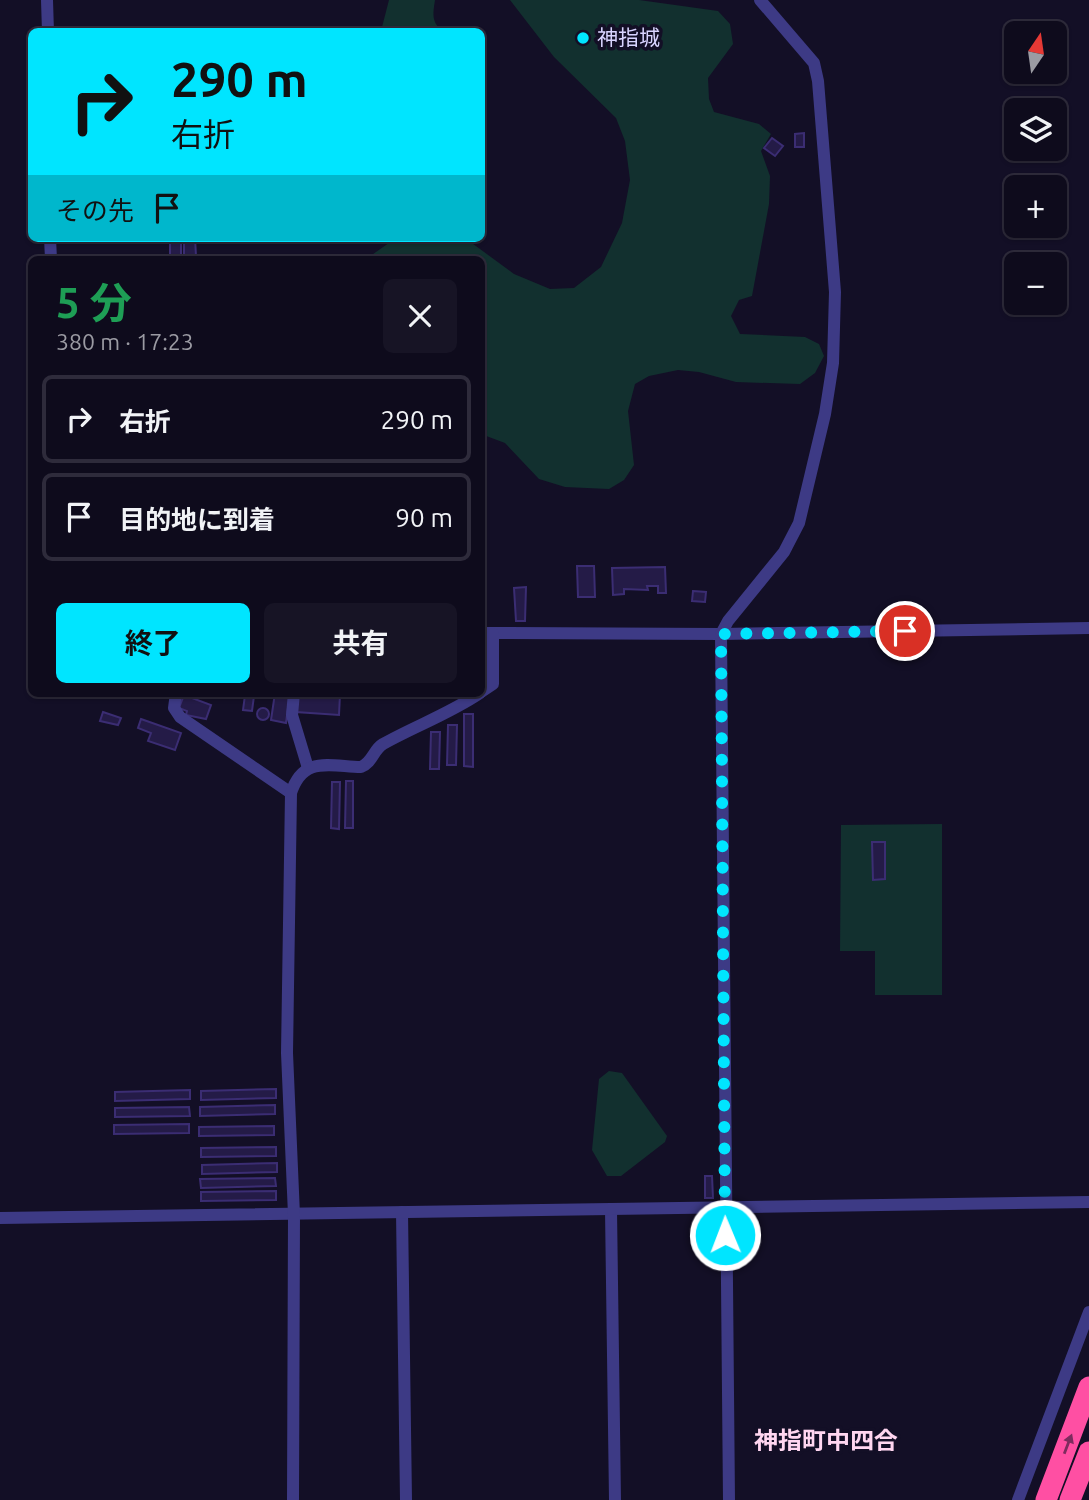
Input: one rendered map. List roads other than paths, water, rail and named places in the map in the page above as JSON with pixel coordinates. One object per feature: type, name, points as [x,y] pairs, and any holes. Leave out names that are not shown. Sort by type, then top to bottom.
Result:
[{"type":"highway","points":[[1046,1500],[1089,1387]]},
{"type":"highway","points":[[1070,1500],[1089,1452]]},
{"type":"street","points":[[47,0],[48,28]]},
{"type":"street","points":[[729,1500],[721,634],[728,621],[784,552],[799,523],[825,414],[833,363],[835,292],[818,81],[814,63],[760,0]]},
{"type":"street","points":[[485,689],[492,684],[487,633],[721,634],[1089,628]]},
{"type":"street","points":[[175,697],[174,708],[180,717],[290,793]]},
{"type":"street","points":[[294,697],[292,715],[308,768]]},
{"type":"street","points":[[293,1500],[294,1215],[287,1053],[290,793],[297,776],[308,768],[361,767],[369,764],[383,744],[451,713],[473,697]]},
{"type":"street","points":[[0,1218],[1089,1202]]},
{"type":"street","points":[[611,1210],[615,1500]]},
{"type":"street","points":[[402,1212],[406,1500]]},
{"type":"street","points":[[1018,1500],[1089,1312]]},
{"type":"place","name":"神指城","points":[[583,38]]},
{"type":"district","name":"神指町中四合","points":[[826,1441]]}]
